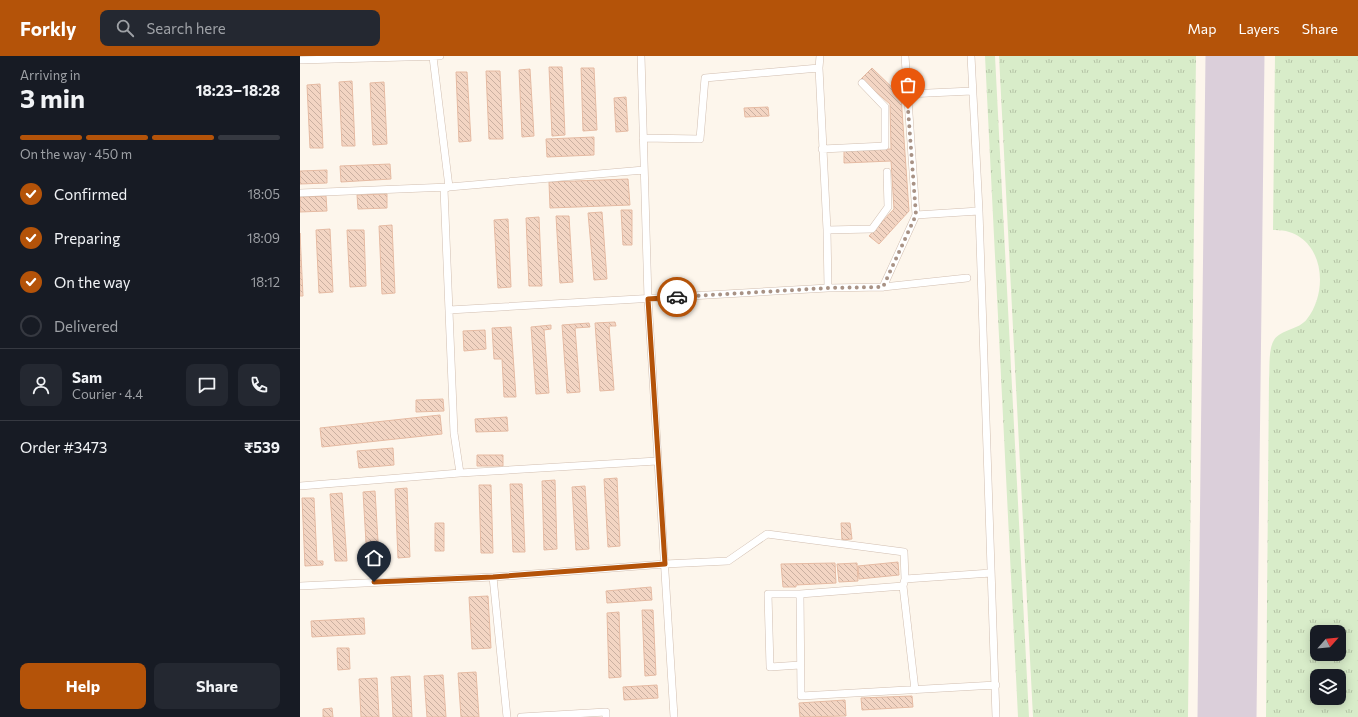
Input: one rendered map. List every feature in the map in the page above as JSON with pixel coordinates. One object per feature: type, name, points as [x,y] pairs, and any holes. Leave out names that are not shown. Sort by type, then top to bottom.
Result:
[{"type":"street","points":[[300,60],[341,57],[436,56],[449,187]]},
{"type":"street","points":[[641,56],[648,299],[674,717]]},
{"type":"street","points":[[820,56],[819,68],[827,230],[828,288]]},
{"type":"street","points":[[883,287],[916,215],[905,56]]},
{"type":"street","points":[[971,56],[979,211],[996,717]]},
{"type":"street","points":[[643,138],[700,139],[705,78],[819,68]]},
{"type":"street","points":[[822,149],[885,146],[885,107],[862,83]]},
{"type":"street","points":[[907,94],[972,90]]},
{"type":"street","points":[[300,193],[449,187],[644,170]]},
{"type":"street","points":[[827,230],[872,229],[888,207],[887,172]]},
{"type":"street","points":[[449,187],[444,189],[454,433],[460,473]]},
{"type":"street","points":[[916,215],[979,211]]},
{"type":"street","points":[[449,310],[828,288],[883,287],[967,278]]},
{"type":"street","points":[[300,486],[460,473],[658,461]]},
{"type":"street","points":[[300,586],[493,577],[665,564],[728,561],[767,534],[904,552],[904,583],[915,690]]},
{"type":"street","points":[[800,665],[770,666],[768,594],[800,594],[992,573]]},
{"type":"street","points":[[493,577],[508,717]]},
{"type":"street","points":[[800,594],[801,696],[996,685]]},
{"type":"street","points":[[522,717],[606,712],[606,717]]},
{"type":"green space","points":[[985,56],[995,56],[1029,717],[1018,717]]},
{"type":"green space","points":[[999,56],[1196,56],[1188,717],[1033,717]]},
{"type":"green space","points":[[1275,56],[1358,56],[1358,717],[1266,717],[1270,354],[1272,344],[1277,336],[1304,323],[1307,319],[1315,306],[1319,291],[1320,276],[1317,262],[1311,249],[1302,239],[1289,232],[1273,230]]},
{"type":"building","points":[[549,67],[562,67],[565,135],[552,136]]},
{"type":"building","points":[[581,68],[594,68],[597,130],[583,131]]},
{"type":"building","points":[[872,68],[901,96],[909,211],[879,244],[869,236],[894,209],[891,161],[844,163],[844,151],[891,149],[890,104],[861,79]]},
{"type":"building","points":[[530,69],[534,136],[522,137],[519,70]]},
{"type":"building","points":[[486,71],[500,71],[503,139],[489,139]]},
{"type":"building","points":[[456,72],[467,72],[471,141],[459,142]]},
{"type":"building","points":[[352,81],[355,146],[342,146],[339,82]]},
{"type":"building","points":[[384,82],[387,144],[373,145],[370,83]]},
{"type":"building","points":[[320,84],[323,148],[310,148],[307,85]]},
{"type":"building","points":[[626,97],[628,131],[616,132],[614,98]]},
{"type":"building","points":[[768,107],[769,116],[745,117],[744,108]]},
{"type":"building","points":[[594,137],[594,155],[547,157],[546,139]]},
{"type":"building","points":[[390,164],[391,179],[341,182],[340,166]]},
{"type":"building","points":[[327,170],[327,183],[300,184],[300,171]]},
{"type":"building","points":[[628,179],[630,205],[550,208],[549,182]]},
{"type":"building","points":[[387,194],[387,208],[358,209],[357,195]]},
{"type":"building","points":[[326,196],[327,211],[300,212],[300,197]]},
{"type":"building","points":[[621,210],[632,210],[632,245],[623,245]]},
{"type":"building","points":[[602,212],[607,279],[594,280],[588,213]]},
{"type":"building","points":[[556,216],[569,216],[573,282],[560,283]]},
{"type":"building","points":[[539,217],[542,286],[529,286],[526,218]]},
{"type":"building","points":[[508,219],[511,287],[498,288],[494,220]]},
{"type":"building","points":[[392,225],[395,293],[382,294],[379,226]]},
{"type":"building","points":[[330,229],[333,292],[319,293],[316,230]]},
{"type":"building","points":[[347,230],[364,230],[366,286],[350,287]]},
{"type":"building","points":[[300,233],[303,296],[300,296]]},
{"type":"building","points":[[615,322],[616,326],[609,326],[614,390],[600,391],[595,323]]},
{"type":"building","points":[[589,323],[590,327],[575,328],[580,392],[567,393],[562,325]]},
{"type":"building","points":[[551,325],[551,329],[544,330],[549,393],[536,394],[531,327]]},
{"type":"building","points":[[511,327],[516,397],[504,397],[502,359],[494,359],[492,328]]},
{"type":"building","points":[[485,330],[486,349],[464,351],[463,331]]},
{"type":"building","points":[[443,399],[444,411],[416,412],[416,400]]},
{"type":"building","points":[[440,415],[442,434],[322,447],[320,428]]},
{"type":"building","points":[[507,417],[508,431],[476,432],[475,419]]},
{"type":"building","points":[[393,448],[394,465],[359,468],[357,451]]},
{"type":"building","points":[[477,455],[503,455],[503,466],[477,466]]},
{"type":"building","points":[[617,478],[620,546],[608,547],[604,479]]},
{"type":"building","points":[[555,480],[557,549],[544,550],[542,481]]},
{"type":"building","points":[[510,484],[522,484],[525,552],[513,552]]},
{"type":"building","points":[[479,485],[491,485],[493,553],[481,553]]},
{"type":"building","points":[[585,486],[589,549],[576,550],[572,487]]},
{"type":"building","points":[[407,488],[410,557],[398,558],[395,489]]},
{"type":"building","points":[[375,491],[379,558],[367,559],[363,492]]},
{"type":"building","points":[[342,493],[347,561],[335,561],[330,494]]},
{"type":"building","points":[[302,498],[314,498],[317,561],[323,561],[323,565],[305,566]]},
{"type":"building","points":[[435,523],[444,523],[444,551],[435,551]]},
{"type":"building","points":[[841,523],[850,523],[852,539],[842,540]]},
{"type":"building","points":[[898,562],[899,575],[859,579],[858,566]]},
{"type":"building","points":[[835,563],[836,583],[783,587],[781,564]]},
{"type":"building","points":[[857,563],[858,581],[839,582],[837,564]]},
{"type":"building","points":[[651,587],[652,600],[607,603],[606,591]]},
{"type":"building","points":[[488,596],[491,648],[472,649],[469,597]]},
{"type":"building","points":[[642,610],[653,610],[656,675],[645,676]]},
{"type":"building","points":[[619,612],[621,677],[609,678],[607,613]]},
{"type":"building","points":[[364,618],[365,634],[312,637],[311,621]]},
{"type":"building","points":[[337,648],[349,648],[350,669],[338,670]]},
{"type":"building","points":[[476,672],[479,717],[461,717],[458,673]]},
{"type":"building","points":[[443,675],[446,717],[427,717],[424,676]]},
{"type":"building","points":[[410,676],[412,717],[393,717],[391,677]]},
{"type":"building","points":[[377,678],[379,717],[361,717],[359,679]]},
{"type":"building","points":[[657,685],[658,698],[624,700],[623,687]]},
{"type":"building","points":[[912,696],[913,707],[862,710],[861,698]]},
{"type":"building","points":[[845,700],[846,716],[800,717],[799,703]]},
{"type":"building","points":[[332,708],[333,717],[323,717],[323,709]]},
{"type":"runway","points":[[1227,717],[1235,56]]},
{"type":"way so far","points":[[677,297],[828,288],[883,287],[916,215],[908,109]]},
{"type":"route","points":[[374,582],[493,577],[665,564],[648,299],[677,297]]}]
